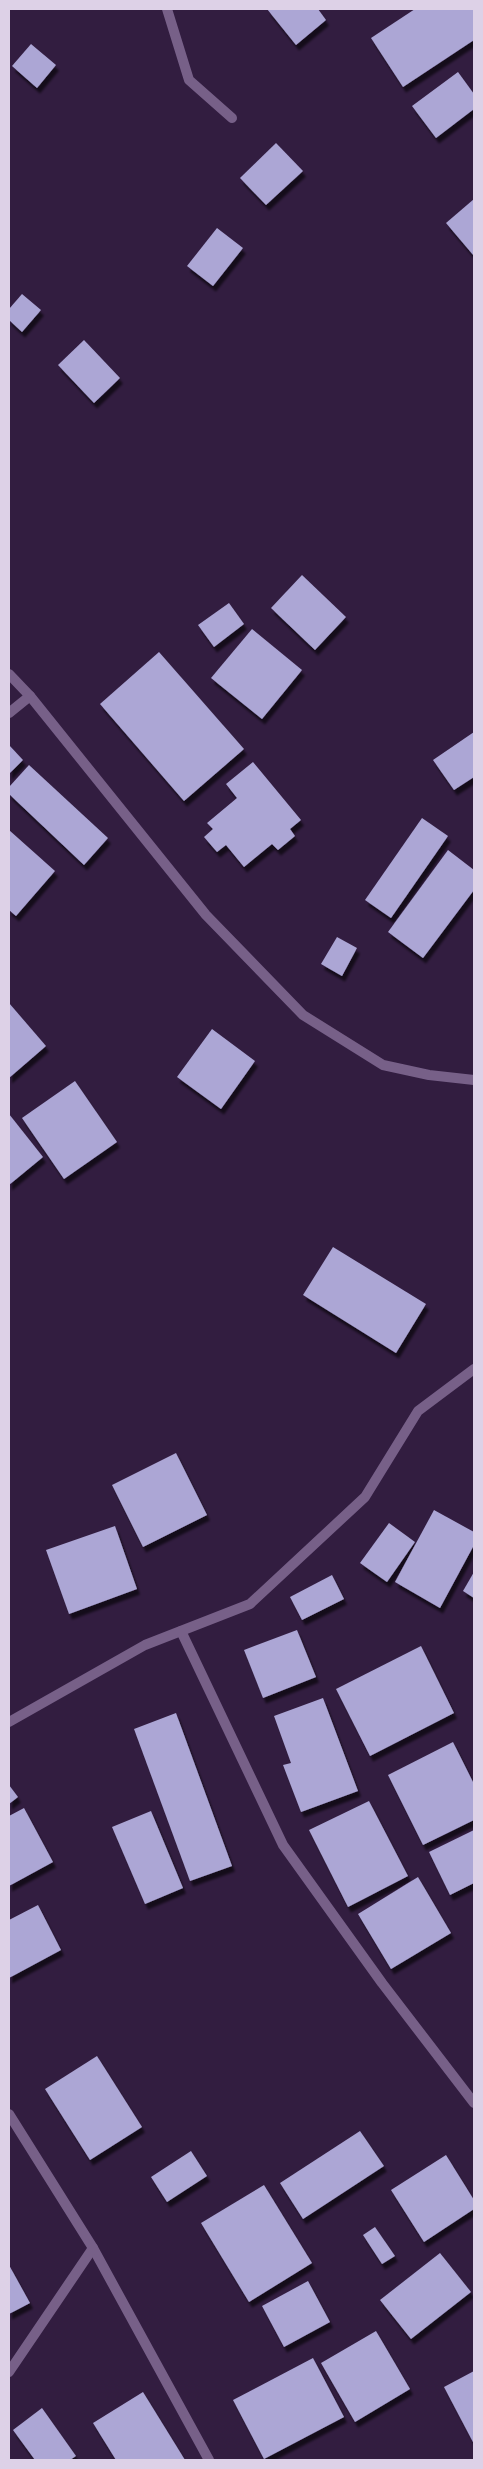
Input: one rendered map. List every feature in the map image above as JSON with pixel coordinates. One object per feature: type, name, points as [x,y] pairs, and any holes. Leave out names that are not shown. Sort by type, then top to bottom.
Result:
[{"type":"street","points":[[167,9],[189,80],[232,118]]},
{"type":"street","points":[[9,674],[30,696],[206,915],[303,1015],[383,1065],[429,1075],[474,1080]]},
{"type":"street","points":[[9,713],[30,696]]},
{"type":"street","points":[[9,1722],[145,1645],[250,1604],[365,1497],[418,1411],[474,1369]]},
{"type":"street","points":[[181,1631],[283,1845],[382,1983],[474,2103]]},
{"type":"street","points":[[9,2114],[93,2248],[210,2460]]},
{"type":"street","points":[[9,2372],[93,2248]]},
{"type":"building","points":[[267,9],[318,9],[326,20],[296,45]]},
{"type":"building","points":[[415,9],[474,9],[474,40],[403,87],[371,38]]},
{"type":"building","points":[[31,44],[56,65],[37,88],[12,66]]},
{"type":"building","points":[[458,72],[474,94],[474,109],[436,138],[412,106]]},
{"type":"building","points":[[276,143],[303,171],[266,205],[240,178]]},
{"type":"building","points":[[474,199],[474,256],[446,223]]},
{"type":"building","points":[[217,228],[243,248],[213,286],[187,266]]},
{"type":"building","points":[[22,294],[41,310],[22,332],[9,320],[9,309]]},
{"type":"building","points":[[84,340],[120,378],[94,403],[58,365]]},
{"type":"building","points":[[302,575],[346,617],[315,650],[271,608]]},
{"type":"building","points":[[229,603],[244,624],[214,647],[198,625]]},
{"type":"building","points":[[252,629],[302,670],[262,719],[211,678]]},
{"type":"building","points":[[159,652],[244,749],[184,801],[100,704]]},
{"type":"building","points":[[474,732],[474,777],[454,790],[433,760]]},
{"type":"building","points":[[9,745],[23,760],[9,774]]},
{"type":"building","points":[[253,762],[301,820],[290,829],[295,836],[278,850],[272,844],[244,867],[226,845],[217,852],[204,837],[213,829],[207,823],[237,798],[226,784]]},
{"type":"building","points":[[29,765],[108,838],[84,865],[9,794],[9,787]]},
{"type":"building","points":[[422,818],[448,836],[391,918],[365,900]]},
{"type":"building","points":[[9,830],[55,871],[16,916],[9,910]]},
{"type":"building","points":[[448,850],[474,870],[474,890],[423,958],[388,932]]},
{"type":"building","points":[[337,937],[357,948],[342,976],[321,964]]},
{"type":"building","points":[[9,1003],[46,1046],[9,1078]]},
{"type":"building","points":[[212,1029],[255,1061],[221,1109],[177,1077]]},
{"type":"building","points":[[75,1081],[117,1142],[64,1179],[22,1118]]},
{"type":"building","points":[[9,1114],[43,1157],[9,1185]]},
{"type":"building","points":[[333,1247],[426,1304],[396,1353],[303,1295]]},
{"type":"building","points":[[176,1453],[207,1515],[143,1547],[112,1485]]},
{"type":"building","points":[[434,1510],[474,1532],[474,1545],[440,1608],[395,1582]]},
{"type":"building","points":[[389,1523],[415,1542],[387,1582],[360,1563]]},
{"type":"building","points":[[115,1526],[137,1589],[69,1614],[46,1550]]},
{"type":"building","points":[[474,1572],[474,1598],[463,1591]]},
{"type":"building","points":[[332,1575],[344,1599],[302,1620],[290,1597]]},
{"type":"building","points":[[297,1630],[316,1677],[263,1698],[244,1650]]},
{"type":"building","points":[[421,1646],[454,1713],[370,1756],[336,1689]]},
{"type":"building","points":[[323,1698],[358,1791],[301,1812],[283,1765],[291,1763],[274,1716]]},
{"type":"building","points":[[176,1713],[232,1866],[190,1881],[134,1729]]},
{"type":"building","points":[[453,1742],[474,1784],[474,1820],[423,1845],[388,1775]]},
{"type":"building","points":[[9,1785],[18,1797],[9,1804]]},
{"type":"building","points":[[369,1801],[408,1876],[348,1907],[309,1830]]},
{"type":"building","points":[[24,1808],[53,1862],[9,1886],[9,1816]]},
{"type":"building","points":[[151,1811],[183,1888],[145,1904],[112,1827]]},
{"type":"building","points":[[474,1830],[474,1883],[450,1895],[429,1852]]},
{"type":"building","points":[[418,1877],[451,1933],[391,1969],[358,1914]]},
{"type":"building","points":[[38,1905],[61,1950],[9,1978],[9,1920]]},
{"type":"building","points":[[97,2056],[142,2127],[90,2160],[45,2089]]},
{"type":"building","points":[[360,2131],[384,2166],[303,2219],[280,2183]]},
{"type":"building","points":[[191,2151],[207,2176],[167,2202],[151,2177]]},
{"type":"building","points":[[446,2155],[474,2200],[474,2209],[424,2242],[391,2190]]},
{"type":"building","points":[[264,2185],[312,2263],[249,2302],[201,2223]]},
{"type":"building","points":[[375,2227],[395,2256],[382,2264],[363,2235]]},
{"type":"building","points":[[440,2253],[471,2292],[411,2339],[380,2300]]},
{"type":"building","points":[[9,2265],[30,2303],[9,2314]]},
{"type":"building","points":[[308,2281],[330,2322],[284,2347],[262,2306]]},
{"type":"building","points":[[376,2331],[410,2389],[355,2422],[321,2363]]},
{"type":"building","points":[[313,2358],[344,2417],[264,2459],[233,2400]]},
{"type":"building","points":[[474,2371],[474,2444],[444,2387]]},
{"type":"building","points":[[143,2392],[185,2460],[116,2460],[93,2423]]},
{"type":"building","points":[[42,2408],[76,2456],[70,2460],[35,2460],[13,2430]]}]
